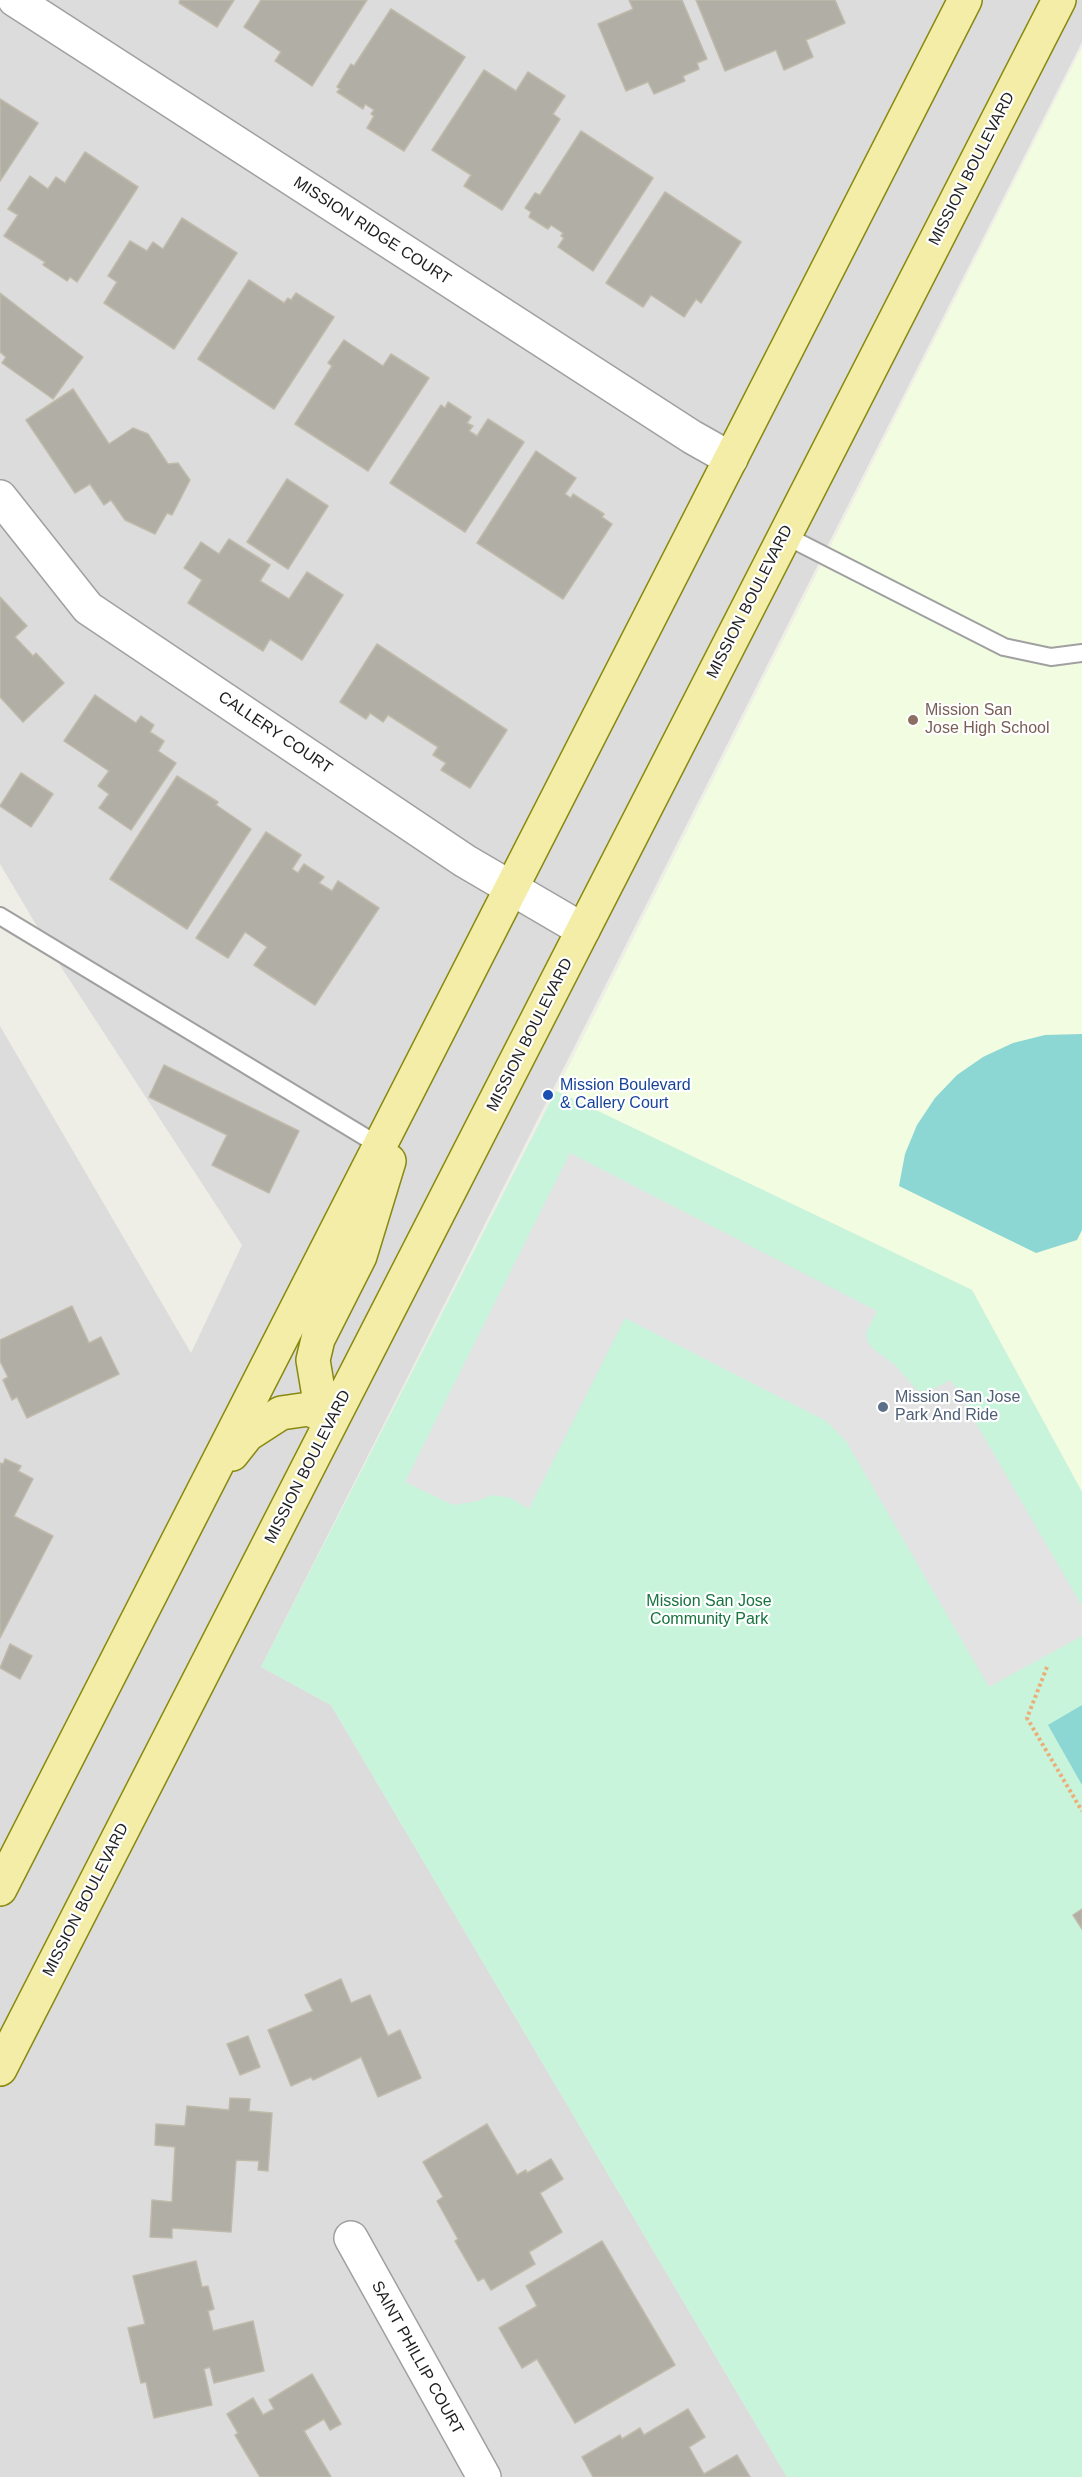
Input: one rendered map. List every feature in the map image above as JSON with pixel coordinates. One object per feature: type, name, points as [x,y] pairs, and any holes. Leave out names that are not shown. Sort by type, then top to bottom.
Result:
[{"type":"main road","points":[[2,1879],[207,1485],[965,0]]},
{"type":"main road","name":"MISSION BOULEVARD","points":[[0,2069],[1059,0]]},
{"type":"main road","points":[[332,1419],[319,1396],[313,1360],[318,1339],[360,1256],[415,1078]]},
{"type":"main road","points":[[207,1485],[247,1435],[281,1413],[309,1409],[332,1419]]},
{"type":"street","name":"MISSION RIDGE COURT","points":[[15,0],[692,437],[731,459]]},
{"type":"street","name":"CALLERY COURT","points":[[0,497],[88,608],[510,890],[583,930]]},
{"type":"street","name":"SAINT PHILLIP COURT","points":[[351,2238],[484,2477]]},
{"type":"lane","points":[[784,535],[1004,647],[1051,657],[1082,653]]},
{"type":"lane","points":[[0,916],[380,1146]]},
{"type":"path","points":[[1047,1666],[1027,1718],[1082,1811]]},
{"type":"shaded area","points":[[0,0],[1082,0],[1082,42],[261,1667],[331,1705],[787,2477],[0,2477],[0,1026],[191,1353],[242,1245],[63,970],[0,864]]},
{"type":"shaded area","name":"Mission San Jose High School","points":[[1082,47],[1082,1492],[972,1290],[556,1091]]},
{"type":"shaded area","points":[[1082,1034],[1082,1230],[1077,1240],[1036,1253],[899,1186],[905,1154],[917,1125],[935,1098],[957,1075],[983,1057],[1013,1043],[1045,1035]]},
{"type":"shaded area","name":"Mission San Jose Park And Ride","points":[[570,1153],[877,1311],[866,1333],[867,1340],[872,1348],[895,1365],[917,1390],[925,1393],[951,1380],[1082,1606],[1082,1636],[989,1687],[846,1441],[826,1421],[625,1318],[529,1509],[511,1498],[492,1495],[478,1501],[453,1505],[405,1482]]},
{"type":"shaded area","points":[[1082,1705],[1082,1785],[1048,1725]]},
{"type":"green space","name":"Mission San Jose Community Park","points":[[556,1091],[972,1290],[1082,1492],[1082,2477],[787,2477],[331,1705],[261,1667]]},
{"type":"building","points":[[180,0],[234,0],[217,27],[179,3]]},
{"type":"building","points":[[261,0],[367,0],[312,86],[275,61],[281,52],[244,27]]},
{"type":"building","points":[[629,0],[682,0],[707,59],[697,63],[699,69],[683,76],[685,81],[654,94],[648,82],[626,91],[598,24],[633,9]]},
{"type":"building","points":[[696,0],[835,0],[845,23],[806,40],[813,57],[784,70],[776,50],[725,71]]},
{"type":"building","points":[[391,9],[465,57],[404,151],[367,128],[374,116],[371,114],[374,110],[365,104],[363,109],[337,92],[340,89],[337,87],[351,64],[354,66]]},
{"type":"building","points":[[484,70],[516,91],[528,72],[565,96],[553,114],[560,119],[502,210],[464,186],[471,175],[432,150]]},
{"type":"building","points":[[0,99],[38,123],[0,181]]},
{"type":"building","points":[[581,131],[653,178],[593,271],[558,247],[564,238],[561,236],[563,233],[551,225],[548,229],[529,217],[531,212],[525,208],[535,193],[540,195]]},
{"type":"building","points":[[85,152],[138,187],[77,282],[70,277],[67,281],[43,265],[45,262],[4,236],[18,215],[8,209],[30,176],[48,189],[56,177],[65,183]]},
{"type":"building","points":[[665,192],[741,242],[701,303],[696,299],[684,317],[651,295],[643,307],[606,283]]},
{"type":"building","points":[[182,218],[237,253],[174,349],[104,303],[117,282],[108,276],[130,241],[147,251],[153,242],[163,249]]},
{"type":"building","points":[[249,280],[284,303],[288,298],[291,300],[296,293],[334,317],[274,409],[198,359]]},
{"type":"building","points":[[0,293],[83,357],[53,399],[2,363],[6,357],[0,352]]},
{"type":"building","points":[[344,340],[383,366],[391,354],[429,378],[368,471],[295,424],[332,366],[328,363]]},
{"type":"building","points":[[73,389],[109,444],[133,428],[148,434],[168,464],[178,463],[190,480],[172,515],[167,513],[155,534],[125,520],[111,500],[104,505],[90,484],[75,493],[26,420]]},
{"type":"building","points":[[448,402],[471,417],[467,423],[473,426],[469,431],[477,436],[488,419],[524,442],[465,532],[390,483],[441,405],[445,408]]},
{"type":"building","points":[[536,451],[576,478],[565,494],[571,498],[573,494],[604,514],[602,517],[612,524],[563,599],[477,543]]},
{"type":"building","points":[[287,479],[328,506],[288,569],[247,542]]},
{"type":"building","points":[[229,539],[270,565],[260,581],[289,599],[307,572],[343,595],[302,660],[270,639],[263,651],[188,603],[202,580],[184,568],[201,542],[219,554]]},
{"type":"building","points":[[0,597],[27,626],[15,637],[33,656],[36,653],[64,683],[23,722],[0,697]]},
{"type":"building","points":[[377,644],[507,730],[470,788],[441,770],[446,763],[433,755],[438,747],[388,715],[383,722],[370,713],[366,719],[340,702]]},
{"type":"building","points":[[95,695],[136,723],[141,716],[154,725],[150,732],[164,741],[158,751],[176,763],[131,830],[99,808],[109,794],[98,786],[109,771],[64,741]]},
{"type":"building","points":[[21,773],[53,794],[31,827],[0,806]]},
{"type":"building","points":[[177,776],[218,802],[216,805],[251,829],[187,929],[110,879]]},
{"type":"building","points":[[266,832],[301,855],[292,869],[298,873],[304,864],[324,877],[319,883],[332,891],[338,881],[379,908],[315,1005],[254,965],[267,947],[245,932],[228,958],[196,938]]},
{"type":"building","points":[[164,1065],[299,1131],[269,1193],[212,1165],[227,1135],[149,1097]]},
{"type":"building","points":[[72,1306],[89,1343],[101,1337],[119,1374],[27,1418],[17,1397],[12,1400],[3,1380],[8,1377],[0,1361],[0,1340]]},
{"type":"building","points":[[5,1459],[21,1466],[18,1471],[33,1479],[14,1516],[53,1536],[0,1638],[0,1463],[3,1464]]},
{"type":"building","points":[[10,1644],[32,1656],[20,1679],[0,1668]]},
{"type":"building","points":[[1082,1909],[1082,1929],[1073,1915]]},
{"type":"building","points":[[341,1979],[351,2003],[370,1995],[388,2036],[400,2030],[421,2078],[378,2097],[361,2057],[313,2080],[311,2077],[291,2086],[268,2030],[313,2011],[305,1995]]},
{"type":"building","points":[[248,2036],[260,2067],[240,2075],[227,2044]]},
{"type":"building","points":[[230,2098],[250,2099],[249,2111],[272,2113],[268,2171],[258,2170],[259,2161],[236,2160],[231,2232],[172,2228],[172,2238],[150,2237],[152,2200],[172,2202],[175,2147],[155,2145],[156,2124],[185,2126],[187,2106],[229,2110]]},
{"type":"building","points":[[487,2124],[517,2175],[526,2170],[527,2173],[551,2159],[563,2179],[540,2193],[562,2232],[529,2252],[535,2264],[491,2290],[484,2278],[478,2281],[455,2241],[458,2239],[437,2201],[443,2197],[423,2162]]},
{"type":"building","points":[[602,2241],[675,2365],[575,2423],[537,2359],[522,2368],[499,2328],[537,2306],[526,2286]]},
{"type":"building","points":[[196,2261],[202,2287],[208,2286],[214,2309],[208,2311],[213,2331],[253,2321],[264,2371],[214,2383],[210,2367],[204,2369],[212,2405],[154,2418],[146,2382],[141,2383],[128,2328],[145,2324],[133,2276]]},
{"type":"building","points":[[312,2374],[341,2424],[330,2430],[324,2419],[304,2431],[331,2477],[260,2477],[235,2435],[238,2433],[227,2414],[253,2398],[263,2415],[274,2409],[269,2400]]},
{"type":"building","points":[[688,2409],[705,2437],[689,2447],[704,2474],[737,2455],[750,2477],[593,2477],[582,2457],[620,2435],[622,2439],[640,2428],[644,2435]]},
{"type":"place","name":"Mission San Jose High School","points":[[913,720]]},
{"type":"place","name":"Mission Boulevard & Callery Court","points":[[548,1095]]},
{"type":"place","name":"Mission San Jose Park And Ride","points":[[883,1407]]}]
